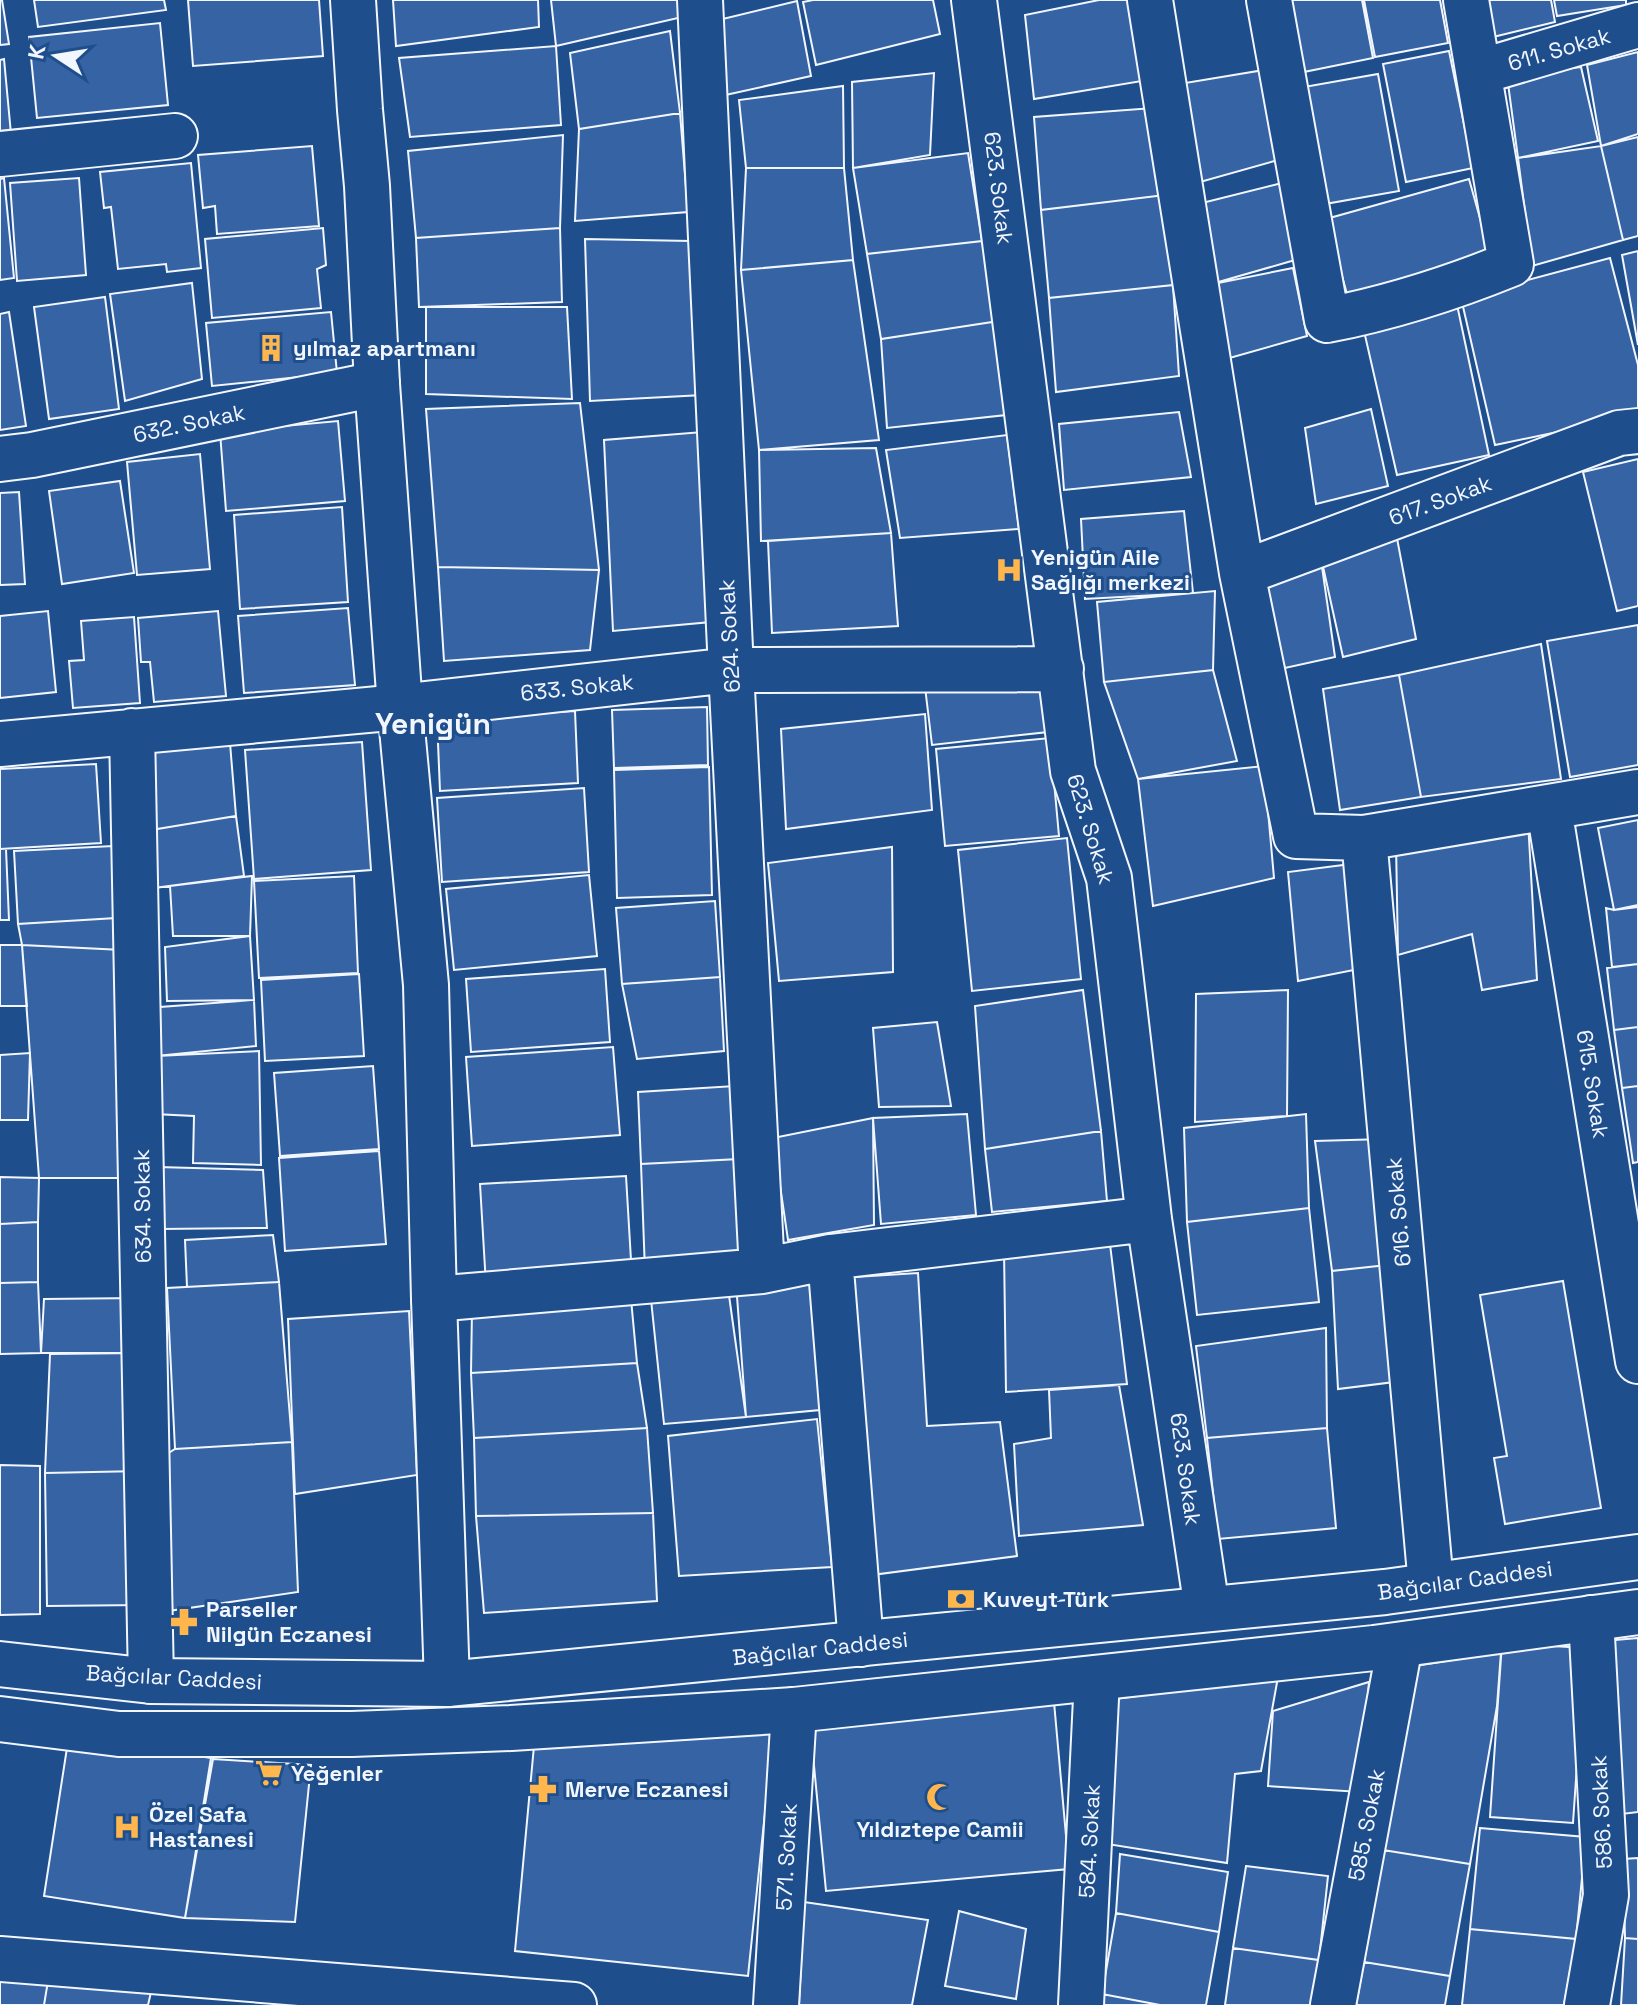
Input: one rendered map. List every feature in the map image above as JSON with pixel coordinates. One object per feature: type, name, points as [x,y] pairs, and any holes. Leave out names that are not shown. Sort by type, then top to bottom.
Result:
[{"type":"street","points":[[353,0],[400,707],[426,985],[447,1684]]},
{"type":"street","name":"623. Sokak","points":[[974,0],[1073,771],[1109,878],[1149,1219],[1207,1609]]},
{"type":"street","points":[[1150,0],[1242,573],[1296,836],[1364,838],[1638,792]]},
{"type":"street","points":[[1269,0],[1327,320],[1470,280],[1511,264],[1466,0]]},
{"type":"street","name":"624. Sokak","points":[[703,1],[731,670],[762,1271]]},
{"type":"street","name":"611. Sokak","points":[[1479,72],[1638,25]]},
{"type":"street","points":[[0,154],[175,136]]},
{"type":"street","name":"632. Sokak","points":[[0,459],[377,384]]},
{"type":"street","name":"617. Sokak","points":[[1242,573],[1619,433],[1638,431]]},
{"type":"street","name":"633. Sokak","points":[[0,744],[400,707],[731,670],[1061,669]]},
{"type":"street","name":"634. Sokak","points":[[132,731],[151,1681]]},
{"type":"street","name":"615. Sokak","points":[[1549,808],[1638,1361]]},
{"type":"street","name":"616. Sokak","points":[[1364,838],[1431,1585]]},
{"type":"street","points":[[434,1299],[762,1271],[830,1257],[1149,1219]]},
{"type":"street","points":[[830,1257],[861,1644]]},
{"type":"street","name":"Bağcılar Caddesi","points":[[0,1664],[151,1681],[447,1684],[1385,1592],[1638,1557]]},
{"type":"street","points":[[0,1721],[119,1734],[352,1734],[511,1728],[794,1710],[1400,1645],[1638,1612]]},
{"type":"street","name":"586. Sokak","points":[[1587,2005],[1606,1895],[1591,1618]]},
{"type":"street","name":"585. Sokak","points":[[1333,2005],[1400,1645]]},
{"type":"street","name":"584. Sokak","points":[[1081,2005],[1097,1678]]},
{"type":"street","name":"571. Sokak","points":[[776,2005],[794,1710]]},
{"type":"street","points":[[0,1959],[168,1989],[574,2005]]},
{"type":"building","points":[[0,0],[9,44],[0,45]]},
{"type":"building","points":[[34,0],[164,0],[166,10],[38,27]]},
{"type":"building","points":[[188,0],[319,0],[323,56],[193,66]]},
{"type":"building","points":[[393,0],[538,0],[539,27],[396,46]]},
{"type":"building","points":[[551,0],[678,0],[678,18],[556,46]]},
{"type":"building","points":[[933,0],[940,34],[816,65],[803,2]]},
{"type":"building","points":[[1099,0],[1141,0],[1148,80],[1034,99],[1025,15]]},
{"type":"building","points":[[1279,0],[1362,0],[1373,58],[1294,74]]},
{"type":"building","points":[[1364,0],[1440,0],[1448,43],[1375,57]]},
{"type":"building","points":[[1486,0],[1551,0],[1555,22],[1493,37]]},
{"type":"building","points":[[1554,0],[1626,0],[1626,5],[1557,16]]},
{"type":"building","points":[[797,1],[811,76],[712,98],[702,24]]},
{"type":"building","points":[[160,23],[168,105],[37,118],[29,37]]},
{"type":"building","points":[[670,31],[680,113],[579,129],[570,53]]},
{"type":"building","points":[[556,46],[561,125],[410,137],[399,58]]},
{"type":"building","points":[[1449,51],[1473,168],[1406,182],[1383,64]]},
{"type":"building","points":[[1638,52],[1638,134],[1601,146],[1587,65]]},
{"type":"building","points":[[4,59],[11,134],[0,135],[0,60]]},
{"type":"building","points":[[1581,67],[1598,141],[1518,158],[1507,76]]},
{"type":"building","points":[[1264,70],[1278,160],[1193,184],[1179,84]]},
{"type":"building","points":[[934,73],[930,155],[853,168],[852,82]]},
{"type":"building","points":[[1378,74],[1399,191],[1325,204],[1304,87]]},
{"type":"building","points":[[843,86],[844,168],[746,168],[739,100]]},
{"type":"building","points":[[1153,108],[1165,195],[1041,210],[1034,117]]},
{"type":"building","points":[[680,113],[688,212],[575,221],[579,129]]},
{"type":"building","points":[[563,135],[560,228],[416,238],[408,151]]},
{"type":"building","points":[[1638,137],[1638,236],[1623,240],[1601,146]]},
{"type":"building","points":[[312,146],[319,226],[217,234],[215,206],[203,208],[198,155]]},
{"type":"building","points":[[1601,146],[1623,240],[1532,266],[1518,158]]},
{"type":"building","points":[[968,153],[982,241],[867,254],[853,168]]},
{"type":"building","points":[[191,163],[201,268],[167,272],[166,264],[118,269],[111,207],[104,208],[100,172]]},
{"type":"building","points":[[746,168],[844,168],[853,260],[741,270]]},
{"type":"building","points":[[4,178],[14,278],[0,280],[0,179]]},
{"type":"building","points":[[79,178],[86,275],[17,281],[10,183]]},
{"type":"building","points":[[1469,179],[1490,254],[1347,294],[1326,219]]},
{"type":"building","points":[[1282,183],[1295,260],[1208,285],[1198,204]]},
{"type":"building","points":[[1165,195],[1173,285],[1049,298],[1041,210]]},
{"type":"building","points":[[323,228],[326,265],[317,269],[321,308],[212,318],[205,239]]},
{"type":"building","points":[[560,228],[562,302],[419,307],[416,238]]},
{"type":"building","points":[[585,239],[690,241],[703,395],[590,401]]},
{"type":"building","points":[[982,241],[999,321],[881,339],[867,254]]},
{"type":"building","points":[[1638,251],[1638,345],[1622,255]]},
{"type":"building","points":[[1610,258],[1638,365],[1638,415],[1495,445],[1461,298]]},
{"type":"building","points":[[853,260],[879,440],[759,450],[741,270]]},
{"type":"building","points":[[1293,268],[1307,336],[1219,361],[1208,285]]},
{"type":"building","points":[[192,283],[202,379],[125,401],[110,294]]},
{"type":"building","points":[[1173,285],[1179,376],[1056,392],[1049,298]]},
{"type":"building","points":[[105,297],[119,409],[49,419],[34,307]]},
{"type":"building","points":[[1456,300],[1489,455],[1397,475],[1364,331]]},
{"type":"building","points":[[426,307],[567,307],[572,399],[426,394]]},
{"type":"building","points":[[9,312],[26,426],[0,430],[0,314]]},
{"type":"building","name":"yılmaz apartmanı","points":[[331,312],[337,373],[212,386],[206,323]]},
{"type":"building","points":[[999,321],[1006,415],[887,428],[881,339]]},
{"type":"building","points":[[580,403],[599,570],[438,567],[426,409]]},
{"type":"building","points":[[1371,409],[1388,486],[1316,504],[1305,428]]},
{"type":"building","points":[[1179,412],[1191,477],[1064,490],[1059,424]]},
{"type":"building","points":[[338,421],[345,501],[226,511],[220,432]]},
{"type":"building","points":[[715,431],[722,621],[613,631],[604,440]]},
{"type":"building","points":[[1007,435],[1019,529],[900,538],[886,450]]},
{"type":"building","points":[[876,448],[891,533],[761,541],[759,450]]},
{"type":"building","points":[[200,454],[210,569],[137,575],[127,462]]},
{"type":"building","points":[[1638,459],[1638,606],[1617,611],[1583,472]]},
{"type":"building","points":[[120,481],[134,573],[62,584],[49,491]]},
{"type":"building","points":[[19,492],[25,584],[0,585],[0,493]]},
{"type":"building","points":[[342,507],[348,602],[240,609],[234,515]]},
{"type":"building","points":[[1184,511],[1193,593],[1085,599],[1081,519]]},
{"type":"building","points":[[1393,517],[1416,639],[1343,657],[1320,553]]},
{"type":"building","points":[[891,533],[898,626],[772,633],[768,541]]},
{"type":"building","points":[[1320,553],[1335,657],[1262,673],[1248,577]]},
{"type":"building","points":[[438,567],[599,570],[590,650],[444,661]]},
{"type":"building","points":[[1215,591],[1213,670],[1104,682],[1097,602]]},
{"type":"building","points":[[348,608],[355,685],[244,693],[238,616]]},
{"type":"building","points":[[48,611],[56,692],[0,698],[0,616]]},
{"type":"building","points":[[218,611],[226,696],[154,702],[150,662],[141,662],[138,618]]},
{"type":"building","points":[[134,617],[140,703],[73,708],[69,661],[84,660],[81,621]]},
{"type":"building","points":[[1638,625],[1638,765],[1570,777],[1547,641]]},
{"type":"building","points":[[1541,644],[1561,779],[1421,797],[1399,675]]},
{"type":"building","points":[[1213,670],[1237,761],[1138,779],[1104,682]]},
{"type":"building","points":[[1043,674],[1048,732],[932,745],[925,687]]},
{"type":"building","points":[[1399,675],[1421,797],[1340,810],[1323,689]]},
{"type":"building","points":[[707,707],[708,765],[614,768],[612,710]]},
{"type":"building","points":[[575,711],[578,783],[440,791],[437,719]]},
{"type":"building","points":[[925,714],[932,810],[786,829],[781,729]]},
{"type":"building","points":[[1050,738],[1059,836],[945,846],[936,749]]},
{"type":"building","points":[[362,742],[371,870],[254,879],[245,750]]},
{"type":"building","points":[[230,743],[236,816],[151,830],[146,750]]},
{"type":"building","points":[[96,764],[101,843],[0,849],[0,769]]},
{"type":"building","points":[[1264,766],[1274,878],[1153,906],[1138,779]]},
{"type":"building","points":[[709,767],[712,895],[617,898],[614,770]]},
{"type":"building","points":[[584,788],[589,872],[442,882],[437,798]]},
{"type":"building","points":[[236,816],[244,876],[154,888],[151,830]]},
{"type":"building","points":[[1638,820],[1638,905],[1614,910],[1598,828]]},
{"type":"building","points":[[1528,821],[1537,980],[1482,990],[1472,934],[1398,955],[1396,843]]},
{"type":"building","points":[[1067,838],[1081,979],[972,991],[958,850]]},
{"type":"building","points":[[113,846],[116,918],[18,924],[14,851]]},
{"type":"building","points":[[892,847],[893,972],[779,981],[768,863]]},
{"type":"building","points":[[0,849],[6,849],[9,920],[0,920]]},
{"type":"building","points":[[1367,862],[1364,968],[1298,981],[1288,872]]},
{"type":"building","points":[[589,875],[597,956],[454,970],[446,889]]},
{"type":"building","points":[[252,876],[250,936],[173,936],[170,886]]},
{"type":"building","points":[[354,876],[358,973],[259,978],[254,881]]},
{"type":"building","points":[[715,901],[720,977],[622,984],[616,908]]},
{"type":"building","points":[[1638,907],[1638,964],[1612,967],[1606,908]]},
{"type":"building","points":[[116,918],[122,950],[22,945],[18,924]]},
{"type":"building","points":[[250,936],[254,1000],[167,1001],[165,947]]},
{"type":"building","points":[[0,945],[22,945],[27,1006],[0,1006]]},
{"type":"building","points":[[22,945],[122,950],[133,1178],[39,1178]]},
{"type":"building","points":[[1638,964],[1638,1027],[1614,1030],[1607,968]]},
{"type":"building","points":[[605,969],[610,1042],[471,1052],[466,979]]},
{"type":"building","points":[[359,974],[364,1056],[265,1061],[261,980]]},
{"type":"building","points":[[720,977],[724,1051],[637,1059],[622,984]]},
{"type":"building","points":[[1083,990],[1101,1131],[985,1149],[975,1006]]},
{"type":"building","points":[[1288,990],[1287,1116],[1195,1122],[1196,994]]},
{"type":"building","points":[[254,1000],[256,1046],[156,1056],[160,1007]]},
{"type":"building","points":[[937,1022],[951,1106],[879,1107],[873,1028]]},
{"type":"building","points":[[1638,1027],[1638,1086],[1622,1088],[1614,1030]]},
{"type":"building","points":[[613,1047],[620,1135],[472,1146],[466,1057]]},
{"type":"building","points":[[259,1051],[261,1165],[193,1163],[194,1116],[154,1114],[156,1056]]},
{"type":"building","points":[[30,1053],[28,1120],[0,1120],[0,1055]]},
{"type":"building","points":[[373,1066],[379,1149],[280,1156],[274,1073]]},
{"type":"building","points":[[735,1086],[739,1159],[641,1164],[638,1092]]},
{"type":"building","points":[[1638,1086],[1638,1162],[1633,1163],[1622,1088]]},
{"type":"building","points":[[967,1114],[976,1215],[881,1224],[873,1118]]},
{"type":"building","points":[[1306,1114],[1309,1208],[1187,1222],[1184,1128]]},
{"type":"building","points":[[873,1118],[874,1225],[788,1240],[773,1138]]},
{"type":"building","points":[[1101,1131],[1107,1201],[992,1212],[985,1149]]},
{"type":"building","points":[[1385,1139],[1396,1264],[1332,1271],[1315,1141]]},
{"type":"building","points":[[379,1151],[386,1244],[285,1251],[279,1158]]},
{"type":"building","points":[[739,1159],[748,1263],[645,1271],[641,1164]]},
{"type":"building","points":[[158,1167],[263,1170],[267,1228],[160,1229]]},
{"type":"building","points":[[626,1176],[632,1277],[486,1285],[480,1184]]},
{"type":"building","points":[[0,1177],[39,1178],[38,1222],[0,1224]]},
{"type":"building","points":[[1309,1208],[1319,1302],[1197,1315],[1187,1222]]},
{"type":"building","points":[[38,1222],[38,1282],[0,1283],[0,1224]]},
{"type":"building","points":[[273,1235],[279,1282],[187,1287],[185,1240]]},
{"type":"building","points":[[1109,1236],[1127,1384],[1006,1392],[1004,1250]]},
{"type":"building","points":[[1396,1264],[1402,1381],[1338,1389],[1332,1271]]},
{"type":"building","points":[[918,1273],[927,1426],[1000,1422],[1017,1556],[864,1576],[839,1278]]},
{"type":"building","points":[[810,1275],[820,1410],[746,1417],[736,1283]]},
{"type":"building","points":[[727,1281],[746,1417],[664,1424],[650,1290]]},
{"type":"building","points":[[1563,1281],[1601,1508],[1505,1524],[1494,1458],[1507,1456],[1480,1295]]},
{"type":"building","points":[[38,1282],[41,1353],[0,1354],[0,1283]]},
{"type":"building","points":[[279,1282],[292,1442],[175,1449],[167,1288]]},
{"type":"building","points":[[139,1298],[140,1353],[41,1353],[44,1299]]},
{"type":"building","points":[[631,1299],[637,1363],[471,1373],[472,1309]]},
{"type":"building","points":[[409,1311],[417,1475],[295,1494],[288,1319]]},
{"type":"building","points":[[1326,1328],[1327,1428],[1207,1438],[1196,1346]]},
{"type":"building","points":[[140,1353],[141,1471],[45,1473],[50,1354]]},
{"type":"building","points":[[637,1363],[647,1428],[474,1438],[471,1373]]},
{"type":"building","points":[[1119,1385],[1143,1525],[1019,1536],[1014,1444],[1051,1438],[1049,1390]]},
{"type":"building","points":[[817,1419],[832,1567],[679,1576],[668,1436]]},
{"type":"building","points":[[647,1428],[653,1513],[476,1516],[474,1438]]},
{"type":"building","points":[[1327,1428],[1336,1528],[1218,1539],[1207,1438]]},
{"type":"building","points":[[292,1442],[298,1592],[168,1611],[159,1459],[175,1449]]},
{"type":"building","points":[[0,1465],[40,1466],[40,1614],[0,1615]]},
{"type":"building","points":[[141,1471],[141,1605],[47,1606],[45,1473]]},
{"type":"building","points":[[653,1513],[657,1601],[484,1613],[476,1516]]},
{"type":"building","points":[[1638,1638],[1638,1812],[1622,1814],[1604,1641]]},
{"type":"building","points":[[1502,1643],[1585,1648],[1573,1823],[1490,1817]]},
{"type":"building","points":[[1501,1652],[1497,1706],[1470,1864],[1383,1850],[1415,1666]]},
{"type":"building","points":[[1278,1677],[1261,1771],[1235,1774],[1227,1863],[1107,1844],[1115,1699]]},
{"type":"building","points":[[1369,1682],[1360,1792],[1268,1786],[1273,1711]]},
{"type":"building","name":"Yıldıztepe Camii","points":[[1054,1702],[1069,1869],[826,1891],[810,1724]]},
{"type":"building","points":[[774,1726],[748,1976],[515,1951],[535,1735]]},
{"type":"building","name":"Özel Safa Hastanesi","points":[[69,1735],[211,1758],[185,1918],[44,1896]]},
{"type":"building","points":[[213,1759],[311,1765],[295,1922],[185,1918]]},
{"type":"building","points":[[1480,1828],[1586,1837],[1576,1939],[1470,1929]]},
{"type":"building","points":[[1383,1850],[1470,1864],[1450,1976],[1364,1962]]},
{"type":"building","points":[[1120,1854],[1228,1872],[1219,1932],[1116,1913]]},
{"type":"building","points":[[1638,1858],[1638,1939],[1625,1938],[1623,1859]]},
{"type":"building","points":[[1246,1866],[1328,1876],[1319,1960],[1233,1948]]},
{"type":"building","points":[[804,1902],[928,1920],[912,2005],[799,2005]]},
{"type":"building","points":[[959,1911],[1026,1929],[1016,1999],[945,1986]]},
{"type":"building","points":[[1116,1913],[1219,1932],[1206,2005],[1160,2005],[1102,1994]]},
{"type":"building","points":[[1470,1929],[1576,1939],[1564,2005],[1462,2005]]},
{"type":"building","points":[[1625,1938],[1638,1939],[1638,2005],[1621,2005]]},
{"type":"building","points":[[1233,1948],[1319,1960],[1312,2005],[1225,2005]]},
{"type":"building","points":[[1364,1962],[1450,1976],[1445,2005],[1356,2005]]},
{"type":"building","points":[[0,1974],[48,1981],[44,2005],[0,2005]]},
{"type":"building","points":[[48,1981],[152,1988],[148,2005],[44,2005]]},
{"type":"building","points":[[1102,1994],[1160,2005],[1100,2005]]},
{"type":"place","name":"yılmaz apartmanı","points":[[271,348]]},
{"type":"place","name":"Yenigün Aile Sağlığı merkezi","points":[[1009,570]]},
{"type":"place","name":"Kuveyt Türk","points":[[961,1599]]},
{"type":"place","name":"Parseller Nilgün Eczanesi","points":[[184,1622]]},
{"type":"place","name":"Yeğenler","points":[[269,1773]]},
{"type":"place","name":"Merve Eczanesi","points":[[543,1789]]},
{"type":"place","name":"Yıldıztepe Camii","points":[[940,1797]]},
{"type":"place","name":"Özel Safa Hastanesi","points":[[127,1827]]},
{"type":"district","name":"Yenigün","points":[[433,724]]}]
